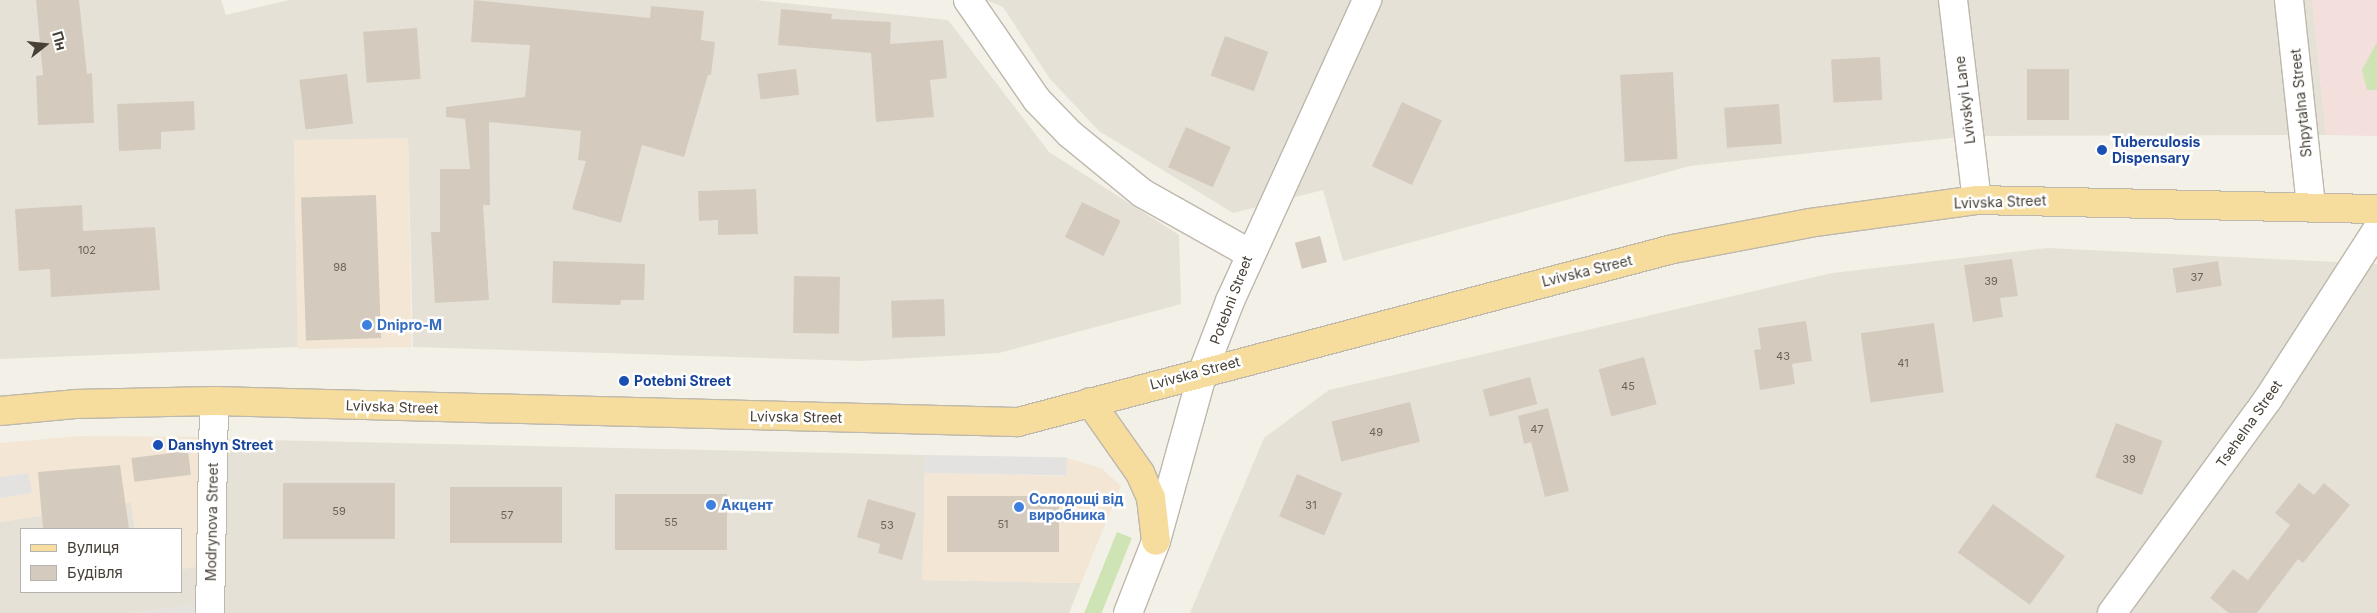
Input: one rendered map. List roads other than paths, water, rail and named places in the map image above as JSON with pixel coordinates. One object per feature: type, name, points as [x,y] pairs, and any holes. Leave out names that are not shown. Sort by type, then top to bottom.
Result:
[{"type":"main road","name":"Lvivska Street","points":[[0,411],[74,404],[214,401],[1018,422],[1203,370],[1673,249],[1809,223],[1977,200],[2377,209]]},
{"type":"main road","points":[[1090,402],[1140,473],[1151,498],[1156,541]]},
{"type":"street","points":[[968,0],[1038,100],[1070,134],[1142,193],[1249,253]]},
{"type":"street","name":"Potebni Street","points":[[1128,613],[1156,541],[1203,370],[1249,253],[1367,0]]},
{"type":"street","name":"Lvivskyi Lane","points":[[1954,0],[1977,200]]},
{"type":"street","name":"Shpytalna Street","points":[[2289,0],[2311,207]]},
{"type":"street","name":"Tsehelna Street","points":[[2112,613],[2268,399],[2377,230]]},
{"type":"street","name":"Modrynova Street","points":[[210,613],[214,401]]},
{"type":"place","name":"Tuberculosis Dispensary","points":[[2102,150]]},
{"type":"place","name":"Dnipro-M","points":[[367,325]]},
{"type":"place","name":"Potebni Street","points":[[624,381]]},
{"type":"place","name":"Danshyn Street","points":[[158,445]]},
{"type":"place","name":"Акцент","points":[[711,505]]},
{"type":"place","name":"Солодощі від виробника","points":[[1019,507]]}]
